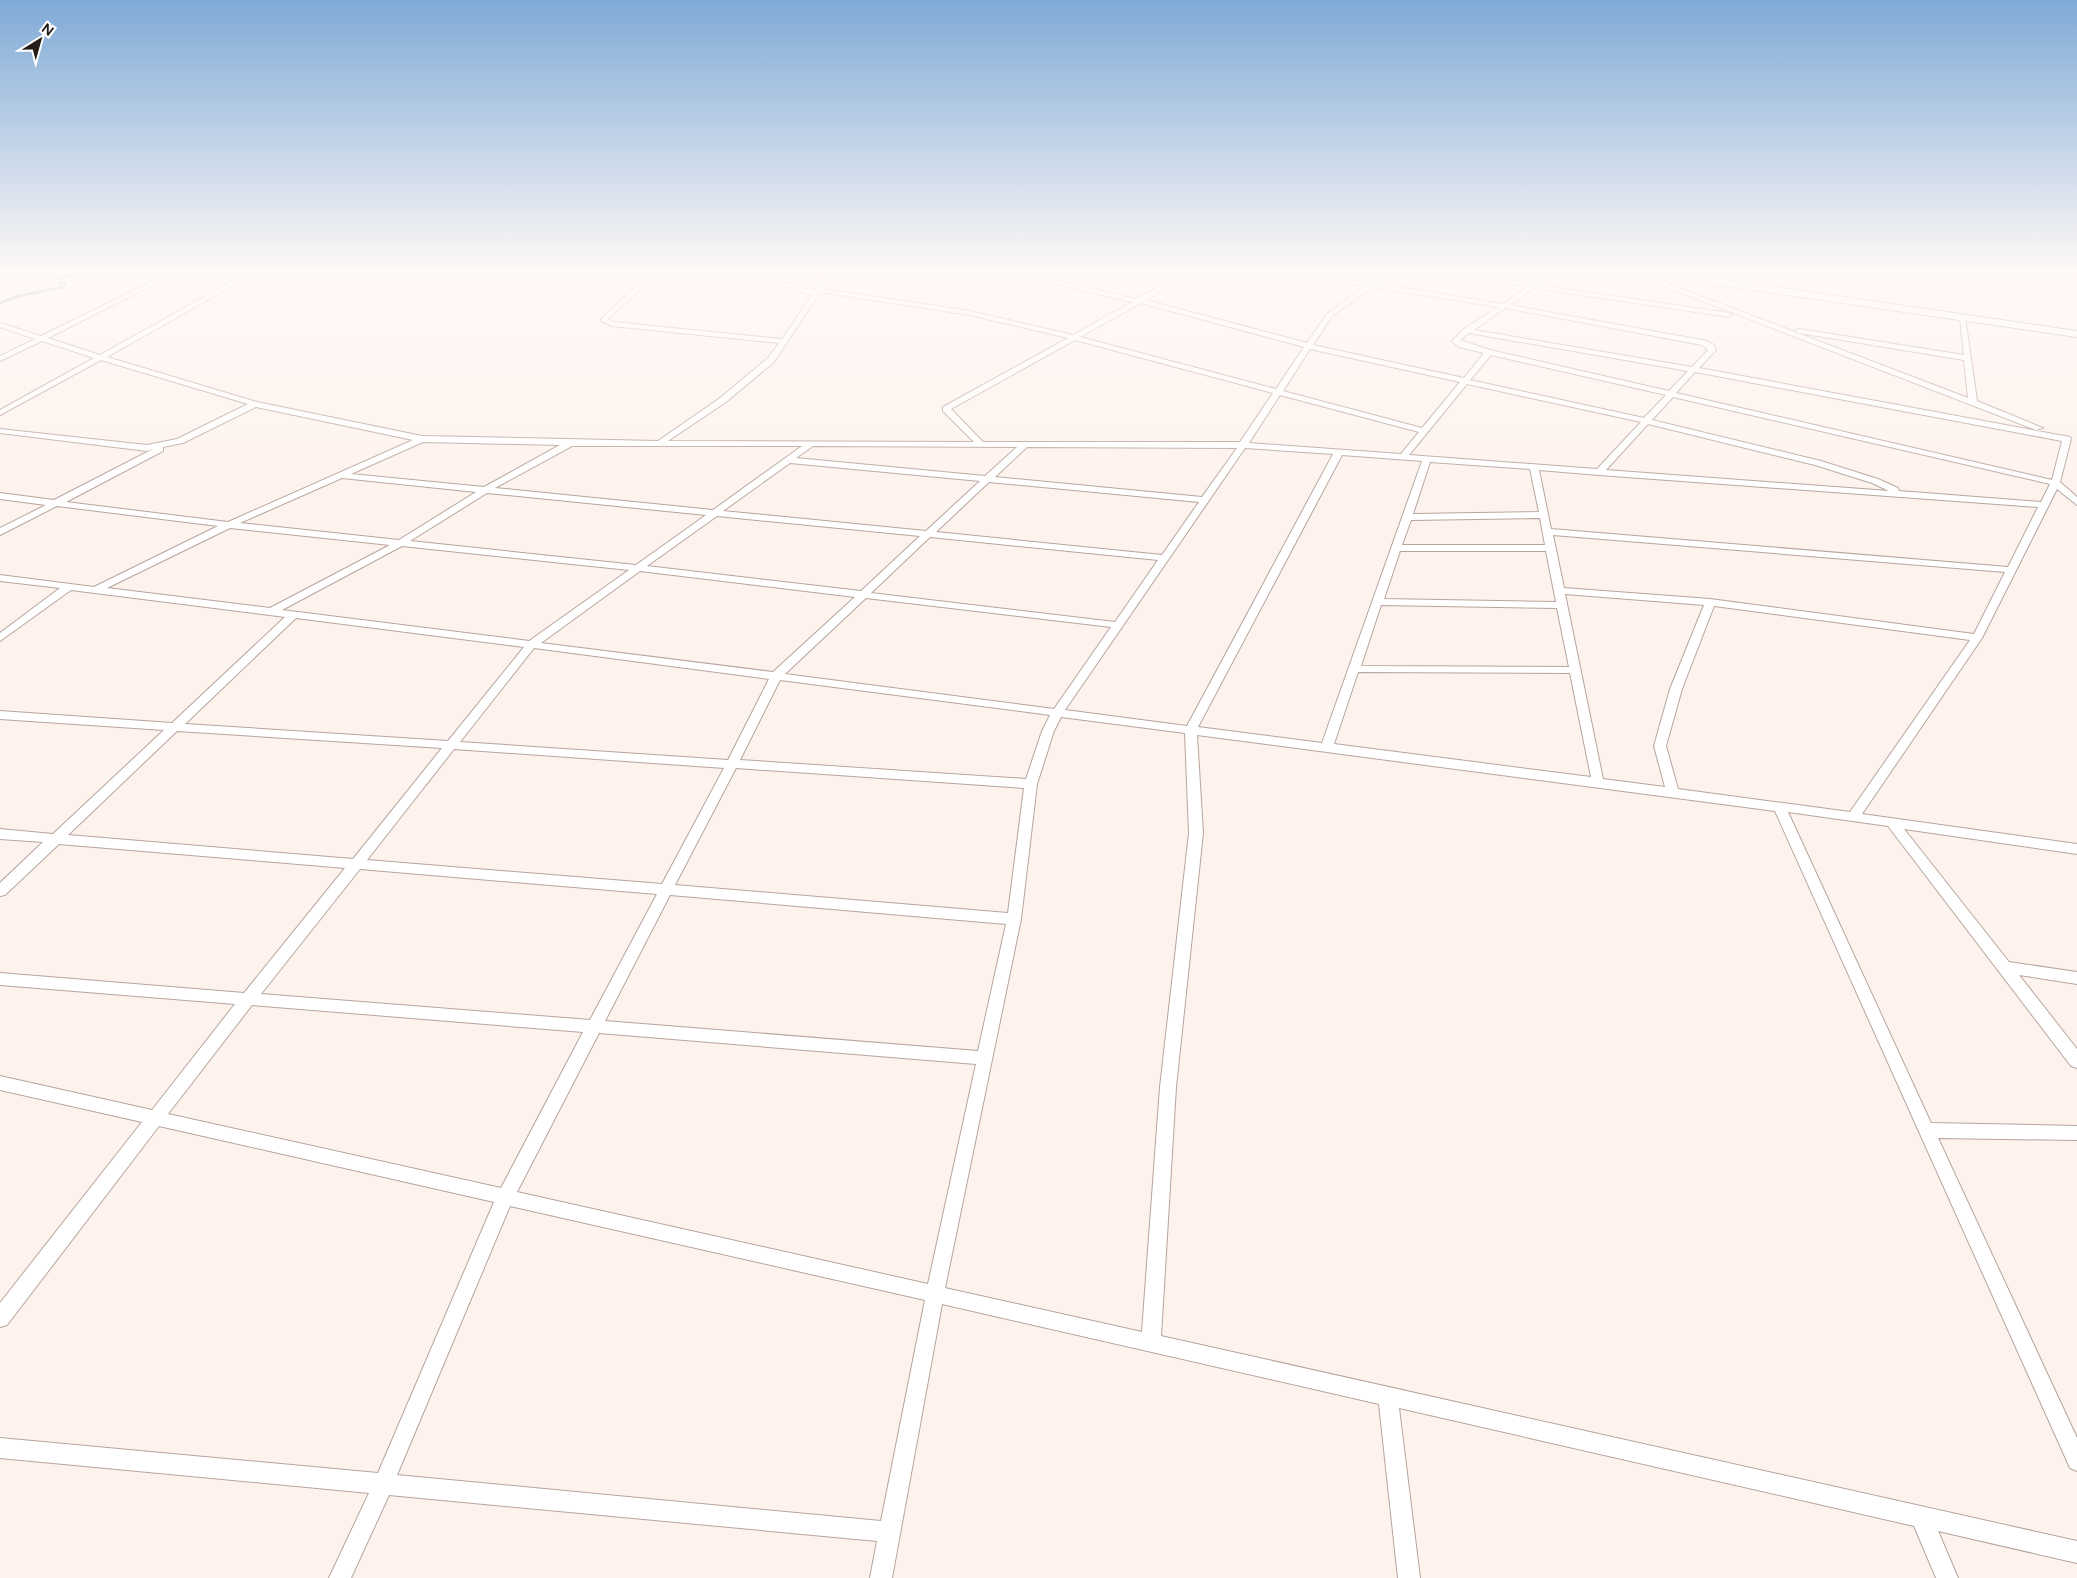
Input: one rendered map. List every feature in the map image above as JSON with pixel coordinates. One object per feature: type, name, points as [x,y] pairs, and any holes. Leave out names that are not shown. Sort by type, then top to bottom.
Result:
[{"type":"street","points":[[0,359],[27,345]]},
{"type":"street","points":[[60,345],[255,404],[422,439],[570,443],[1243,445],[2045,505]]},
{"type":"street","points":[[0,413],[121,345]]},
{"type":"street","points":[[661,442],[723,400],[771,360],[782,345]]},
{"type":"street","points":[[980,444],[946,409],[1060,345]]},
{"type":"street","points":[[1102,345],[1424,431]]},
{"type":"street","points":[[1304,345],[1466,380],[1818,463],[1875,481],[1903,494]]},
{"type":"street","points":[[1460,345],[2055,483],[2077,502]]},
{"type":"street","points":[[1547,345],[1695,370],[2072,441]]},
{"type":"street","points":[[1598,472],[1695,370],[1712,350],[1711,346],[1708,345]]},
{"type":"street","points":[[1821,345],[2072,441]]},
{"type":"street","points":[[1886,345],[1967,358]]},
{"type":"street","points":[[1966,345],[1973,403]]},
{"type":"street","points":[[881,1578],[935,1294],[1014,919],[1031,784],[1048,731],[1058,712],[1243,445],[1309,346]]},
{"type":"street","points":[[1403,457],[1489,352]]},
{"type":"street","points":[[0,431],[147,448],[180,441],[255,404]]},
{"type":"street","points":[[96,590],[229,525],[422,439]]},
{"type":"street","points":[[1854,816],[1977,638],[2045,505],[2072,441]]},
{"type":"street","points":[[271,612],[402,543],[485,490],[570,443]]},
{"type":"street","points":[[0,1318],[248,999],[358,864],[532,644],[812,443]]},
{"type":"street","points":[[340,1578],[382,1485],[505,1197],[732,764],[776,676],[1025,444]]},
{"type":"street","points":[[0,532],[166,445]]},
{"type":"street","points":[[1152,1343],[1168,1087],[1196,833],[1191,730],[1339,452]]},
{"type":"street","points":[[1327,747],[1427,459]]},
{"type":"street","points":[[788,460],[1204,500]]},
{"type":"street","points":[[1534,467],[1598,783]]},
{"type":"street","points":[[338,475],[1164,558]]},
{"type":"street","points":[[0,496],[229,525],[638,568],[1118,624]]},
{"type":"street","points":[[1407,517],[1544,514]]},
{"type":"street","points":[[1548,532],[2012,570]]},
{"type":"street","points":[[1397,548],[1551,548]]},
{"type":"street","points":[[0,578],[532,644],[1672,792],[1854,816],[2077,849]]},
{"type":"street","points":[[0,638],[70,586]]},
{"type":"street","points":[[1559,592],[1710,602],[1977,638]]},
{"type":"street","points":[[1378,602],[1562,605]]},
{"type":"street","points":[[1672,792],[1660,746],[1676,690],[1710,602]]},
{"type":"street","points":[[0,891],[293,615]]},
{"type":"street","points":[[1355,669],[1576,670]]},
{"type":"street","points":[[0,715],[1031,784]]},
{"type":"street","points":[[1779,806],[2077,1460]]},
{"type":"street","points":[[1892,822],[2077,1061]]},
{"type":"street","points":[[0,834],[1014,919]]},
{"type":"street","points":[[2004,967],[2077,978]]},
{"type":"street","points":[[0,979],[985,1058]]},
{"type":"street","points":[[0,1083],[2077,1552]]},
{"type":"street","points":[[1926,1130],[2077,1133]]},
{"type":"street","points":[[1388,1396],[1408,1578]]},
{"type":"street","points":[[0,1448],[890,1532]]},
{"type":"street","points":[[1921,1517],[1947,1578]]}]
